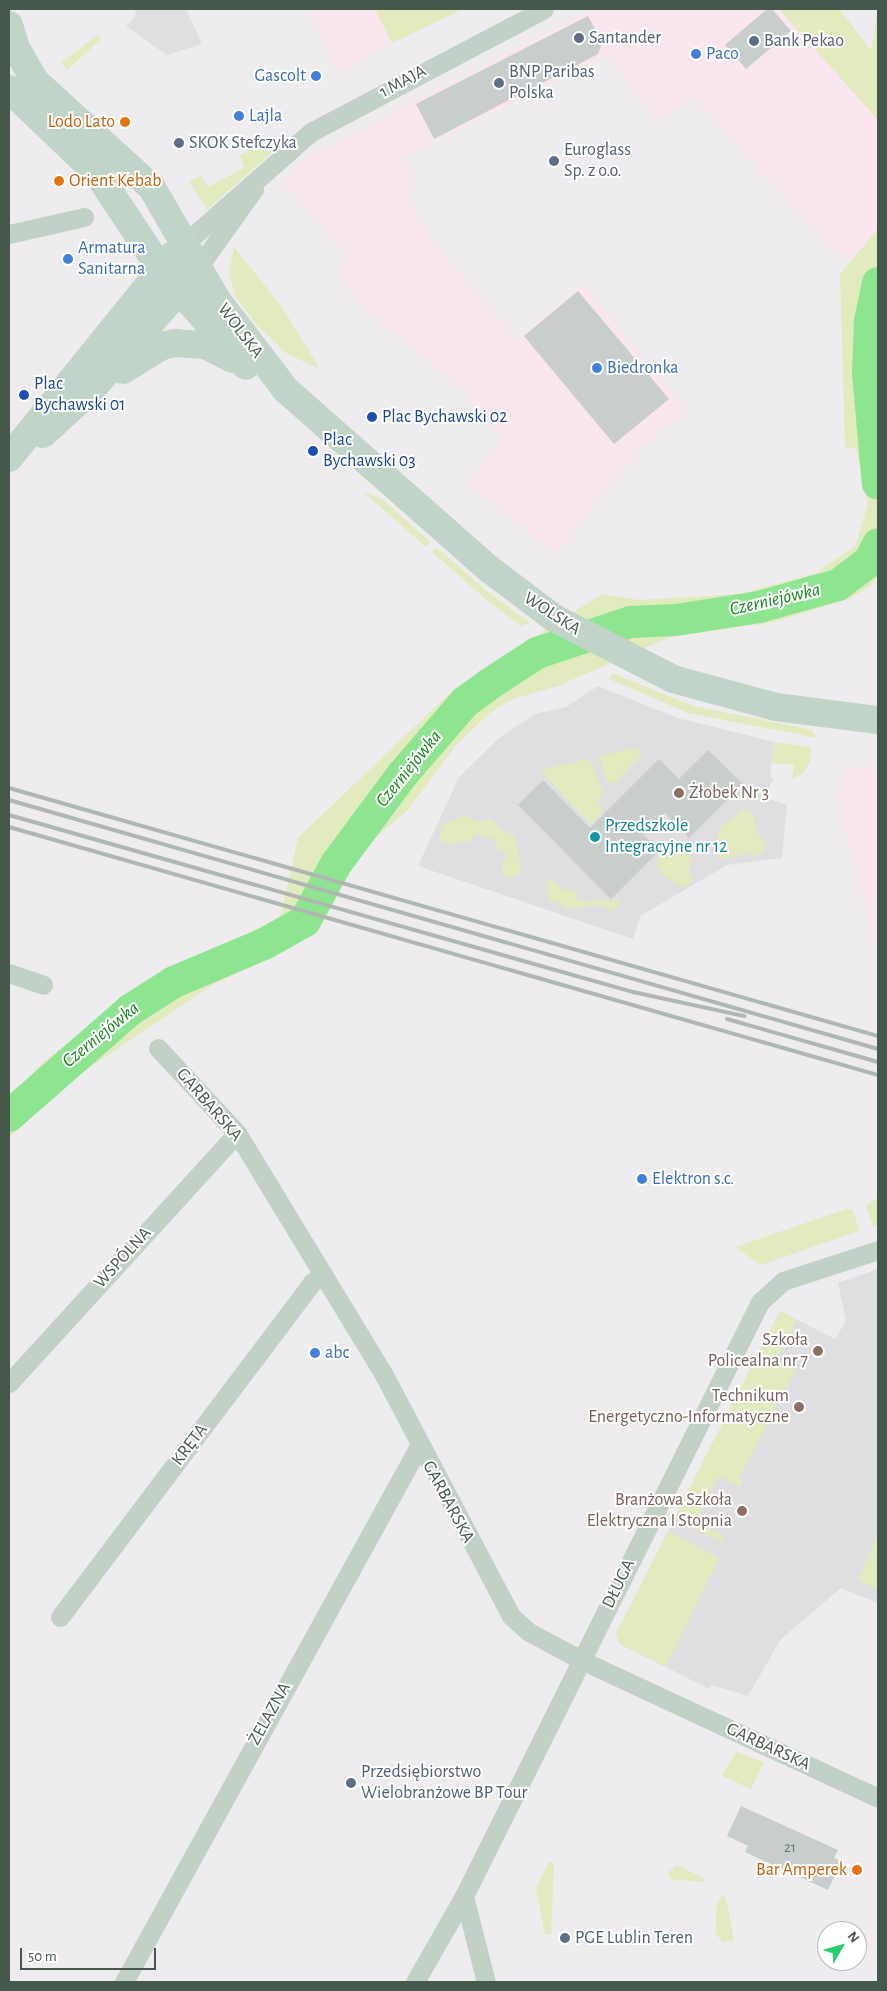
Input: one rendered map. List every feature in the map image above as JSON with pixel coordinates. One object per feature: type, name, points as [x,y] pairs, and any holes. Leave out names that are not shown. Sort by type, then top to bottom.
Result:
[{"type":"street","name":"1 MAJA","points":[[184,244],[311,132],[544,9]]},
{"type":"street","name":"WOLSKA","points":[[9,25],[16,48],[35,81],[139,174],[163,206],[197,269],[240,334],[286,390],[489,569],[554,618],[643,666],[739,699],[878,720]]},
{"type":"street","name":"WOLSKA","points":[[9,89],[97,173],[160,268],[238,362],[286,390]]},
{"type":"street","name":"1 MAJA","points":[[197,269],[269,168]]},
{"type":"street","points":[[9,234],[84,217]]},
{"type":"street","points":[[9,458],[160,268],[184,244]]},
{"type":"street","points":[[9,467],[91,390],[181,292],[197,269]]},
{"type":"street","points":[[91,390],[150,352],[175,343],[205,345],[238,362]]},
{"type":"street","points":[[9,973],[43,985]]},
{"type":"street","name":"GARBARSKA","points":[[158,1048],[237,1133],[322,1276],[384,1375],[419,1446],[511,1616],[529,1632],[581,1660],[878,1798]]},
{"type":"street","name":"WSPÓLNA","points":[[9,1383],[237,1133]]},
{"type":"street","name":"DŁUGA","points":[[415,1982],[464,1896],[760,1302],[783,1281],[878,1250]]},
{"type":"street","name":"KRĘTA","points":[[60,1617],[312,1282],[322,1276]]},
{"type":"street","name":"ŻELAZNA","points":[[124,1982],[419,1446]]},
{"type":"street","points":[[464,1896],[486,1982]]},
{"type":"shaded area","points":[[136,9],[186,9],[202,44],[167,55],[126,26],[135,17]]},
{"type":"shaded area","points":[[309,9],[375,9],[392,43],[339,74]]},
{"type":"shaded area","points":[[594,9],[779,9],[878,120],[878,229],[851,260],[829,247],[692,95],[660,123],[632,90],[610,54],[402,158],[414,182],[407,197],[420,224],[515,340],[584,285],[686,411],[636,451],[555,555],[468,483],[502,439],[461,389],[366,310],[338,272],[348,256],[284,183],[300,161]]},
{"type":"shaded area","points":[[598,686],[678,718],[774,742],[770,777],[774,779],[763,797],[787,805],[782,858],[727,865],[640,916],[633,939],[418,866],[459,777],[499,738],[535,714],[566,707]]},
{"type":"shaded area","points":[[846,767],[878,769],[878,960],[837,796]]},
{"type":"shaded area","points":[[878,1269],[878,1603],[841,1588],[781,1639],[748,1696],[711,1685],[709,1689],[620,1644],[616,1634],[780,1311],[835,1339],[846,1321],[838,1283]]},
{"type":"green space","points":[[375,9],[463,9],[392,43]]},
{"type":"green space","points":[[779,9],[839,9],[871,50],[878,9],[878,120]]},
{"type":"green space","points":[[97,35],[101,39],[67,70],[61,63]]},
{"type":"green space","points":[[264,143],[272,145],[271,153],[207,210],[189,181],[201,176],[208,187],[244,168],[240,155]]},
{"type":"green space","points":[[878,229],[878,576],[869,587],[849,599],[774,622],[670,637],[558,686],[516,698],[492,711],[455,746],[409,809],[359,852],[312,927],[291,947],[214,984],[62,1086],[9,1138],[9,1099],[44,1061],[166,970],[263,932],[281,914],[298,838],[455,688],[602,594],[639,600],[740,594],[816,573],[855,546],[868,504],[856,448],[845,447],[840,274]]},
{"type":"green space","points":[[234,247],[282,307],[320,369],[287,354],[256,324],[235,296],[229,271]]},
{"type":"green space","points":[[362,491],[382,499],[430,542],[426,547]]},
{"type":"green space","points":[[436,547],[488,592],[530,623],[521,626],[490,603],[432,552]]},
{"type":"green space","points":[[612,673],[693,706],[812,730],[817,738],[688,713],[609,679]]},
{"type":"green space","points":[[774,742],[811,747],[810,762],[802,774],[792,779],[794,765],[772,763]]},
{"type":"green space","points":[[635,748],[642,751],[641,756],[615,783],[607,782],[599,756]]},
{"type":"green space","points":[[589,759],[603,791],[598,804],[603,811],[590,824],[540,770]]},
{"type":"green space","points":[[743,809],[752,813],[759,836],[765,842],[765,850],[757,856],[747,853],[722,860],[715,852],[719,829]]},
{"type":"green space","points":[[464,815],[477,822],[491,818],[499,828],[515,836],[521,867],[518,876],[510,878],[503,874],[502,866],[507,854],[497,849],[494,838],[485,839],[478,833],[468,842],[448,844],[440,840],[441,826]]},
{"type":"green space","points":[[676,844],[692,857],[689,872],[693,880],[684,888],[664,876],[657,867],[657,858],[663,848]]},
{"type":"green space","points":[[547,880],[551,880],[564,890],[574,890],[579,902],[606,899],[610,903],[617,898],[621,904],[611,912],[603,905],[566,909],[560,903],[548,901]]},
{"type":"green space","points":[[878,1198],[878,1225],[873,1226],[866,1205]]},
{"type":"green space","points":[[847,1209],[853,1210],[859,1231],[761,1265],[735,1247]]},
{"type":"green space","points":[[780,1311],[797,1320],[776,1360],[795,1370],[739,1479],[743,1482],[741,1487],[719,1476],[696,1521],[724,1536],[722,1542],[674,1518]]},
{"type":"green space","points":[[668,1531],[718,1557],[718,1561],[666,1666],[620,1644],[616,1634]]},
{"type":"green space","points":[[878,1534],[878,1589],[858,1580]]},
{"type":"green space","points":[[736,1752],[764,1762],[751,1789],[722,1776]]},
{"type":"green space","points":[[549,1862],[554,1863],[551,1935],[545,1934],[536,1890]]},
{"type":"green space","points":[[676,1865],[704,1878],[703,1882],[670,1879],[668,1873]]},
{"type":"green space","points":[[722,1895],[726,1898],[734,1940],[723,1942],[715,1933],[717,1905]]},
{"type":"building","name":"Bank Pekao","points":[[767,9],[772,9],[791,31],[746,69],[725,45]]},
{"type":"building","name":"BNP Paribas Polska","points":[[588,16],[602,43],[598,54],[434,139],[416,104]]},
{"type":"building","name":"Biedronka","points":[[578,291],[669,399],[614,444],[524,336]]},
{"type":"building","points":[[708,750],[743,784],[689,838],[665,813],[643,834],[659,851],[611,899],[518,805],[543,780],[590,828],[659,759],[679,779]]},
{"type":"building","points":[[741,1806],[838,1850],[834,1858],[842,1861],[828,1890],[745,1852],[748,1846],[727,1836]]},
{"type":"waterway","name":"Czerniejówka","points":[[878,283],[870,321],[868,373],[878,484]]},
{"type":"waterway","name":"Czerniejówka","points":[[9,1116],[130,1010],[174,982],[264,944],[305,921],[336,864],[402,775],[465,702],[488,685],[537,653],[631,622],[676,620],[759,607],[838,585],[869,562],[878,544]]},
{"type":"railway","points":[[9,788],[878,1036]]},
{"type":"railway","points":[[9,800],[878,1049]]},
{"type":"railway","points":[[9,815],[633,992],[744,1016]]},
{"type":"railway","points":[[9,827],[878,1075]]},
{"type":"railway","points":[[727,1019],[878,1062]]},
{"type":"place","name":"Santander","points":[[579,38]]},
{"type":"place","name":"Bank Pekao","points":[[754,41]]},
{"type":"place","name":"Paco","points":[[696,54]]},
{"type":"place","name":"Gascolt","points":[[316,76]]},
{"type":"place","name":"BNP Paribas Polska","points":[[499,83]]},
{"type":"place","name":"Lajla","points":[[239,116]]},
{"type":"place","name":"Lodo Lato","points":[[125,122]]},
{"type":"place","name":"SKOK Stefczyka","points":[[179,143]]},
{"type":"place","name":"Euroglass Sp. z o.o.","points":[[554,161]]},
{"type":"place","name":"Orient Kebab","points":[[59,181]]},
{"type":"place","name":"Armatura Sanitarna","points":[[68,259]]},
{"type":"place","name":"Biedronka","points":[[597,368]]},
{"type":"place","name":"Plac Bychawski 01","points":[[24,395]]},
{"type":"place","name":"Plac Bychawski 02","points":[[372,417]]},
{"type":"place","name":"Plac Bychawski 03","points":[[313,451]]},
{"type":"place","name":"Żłobek Nr 3","points":[[679,793]]},
{"type":"place","name":"Przedszkole Integracyjne nr 12","points":[[595,837]]},
{"type":"place","name":"Elektron s.c.","points":[[642,1179]]},
{"type":"place","name":"Szkoła Policealna nr 7","points":[[818,1351]]},
{"type":"place","name":"abc","points":[[315,1353]]},
{"type":"place","name":"Technikum Energetyczno-Informatyczne","points":[[799,1407]]},
{"type":"place","name":"Branżowa Szkoła Elektryczna I Stopnia","points":[[742,1511]]},
{"type":"place","name":"Przedsiębiorstwo Wielobranżowe BP Tour","points":[[351,1783]]},
{"type":"place","name":"Bar Amperek","points":[[857,1870]]},
{"type":"place","name":"PGE Lublin Teren","points":[[565,1938]]}]
